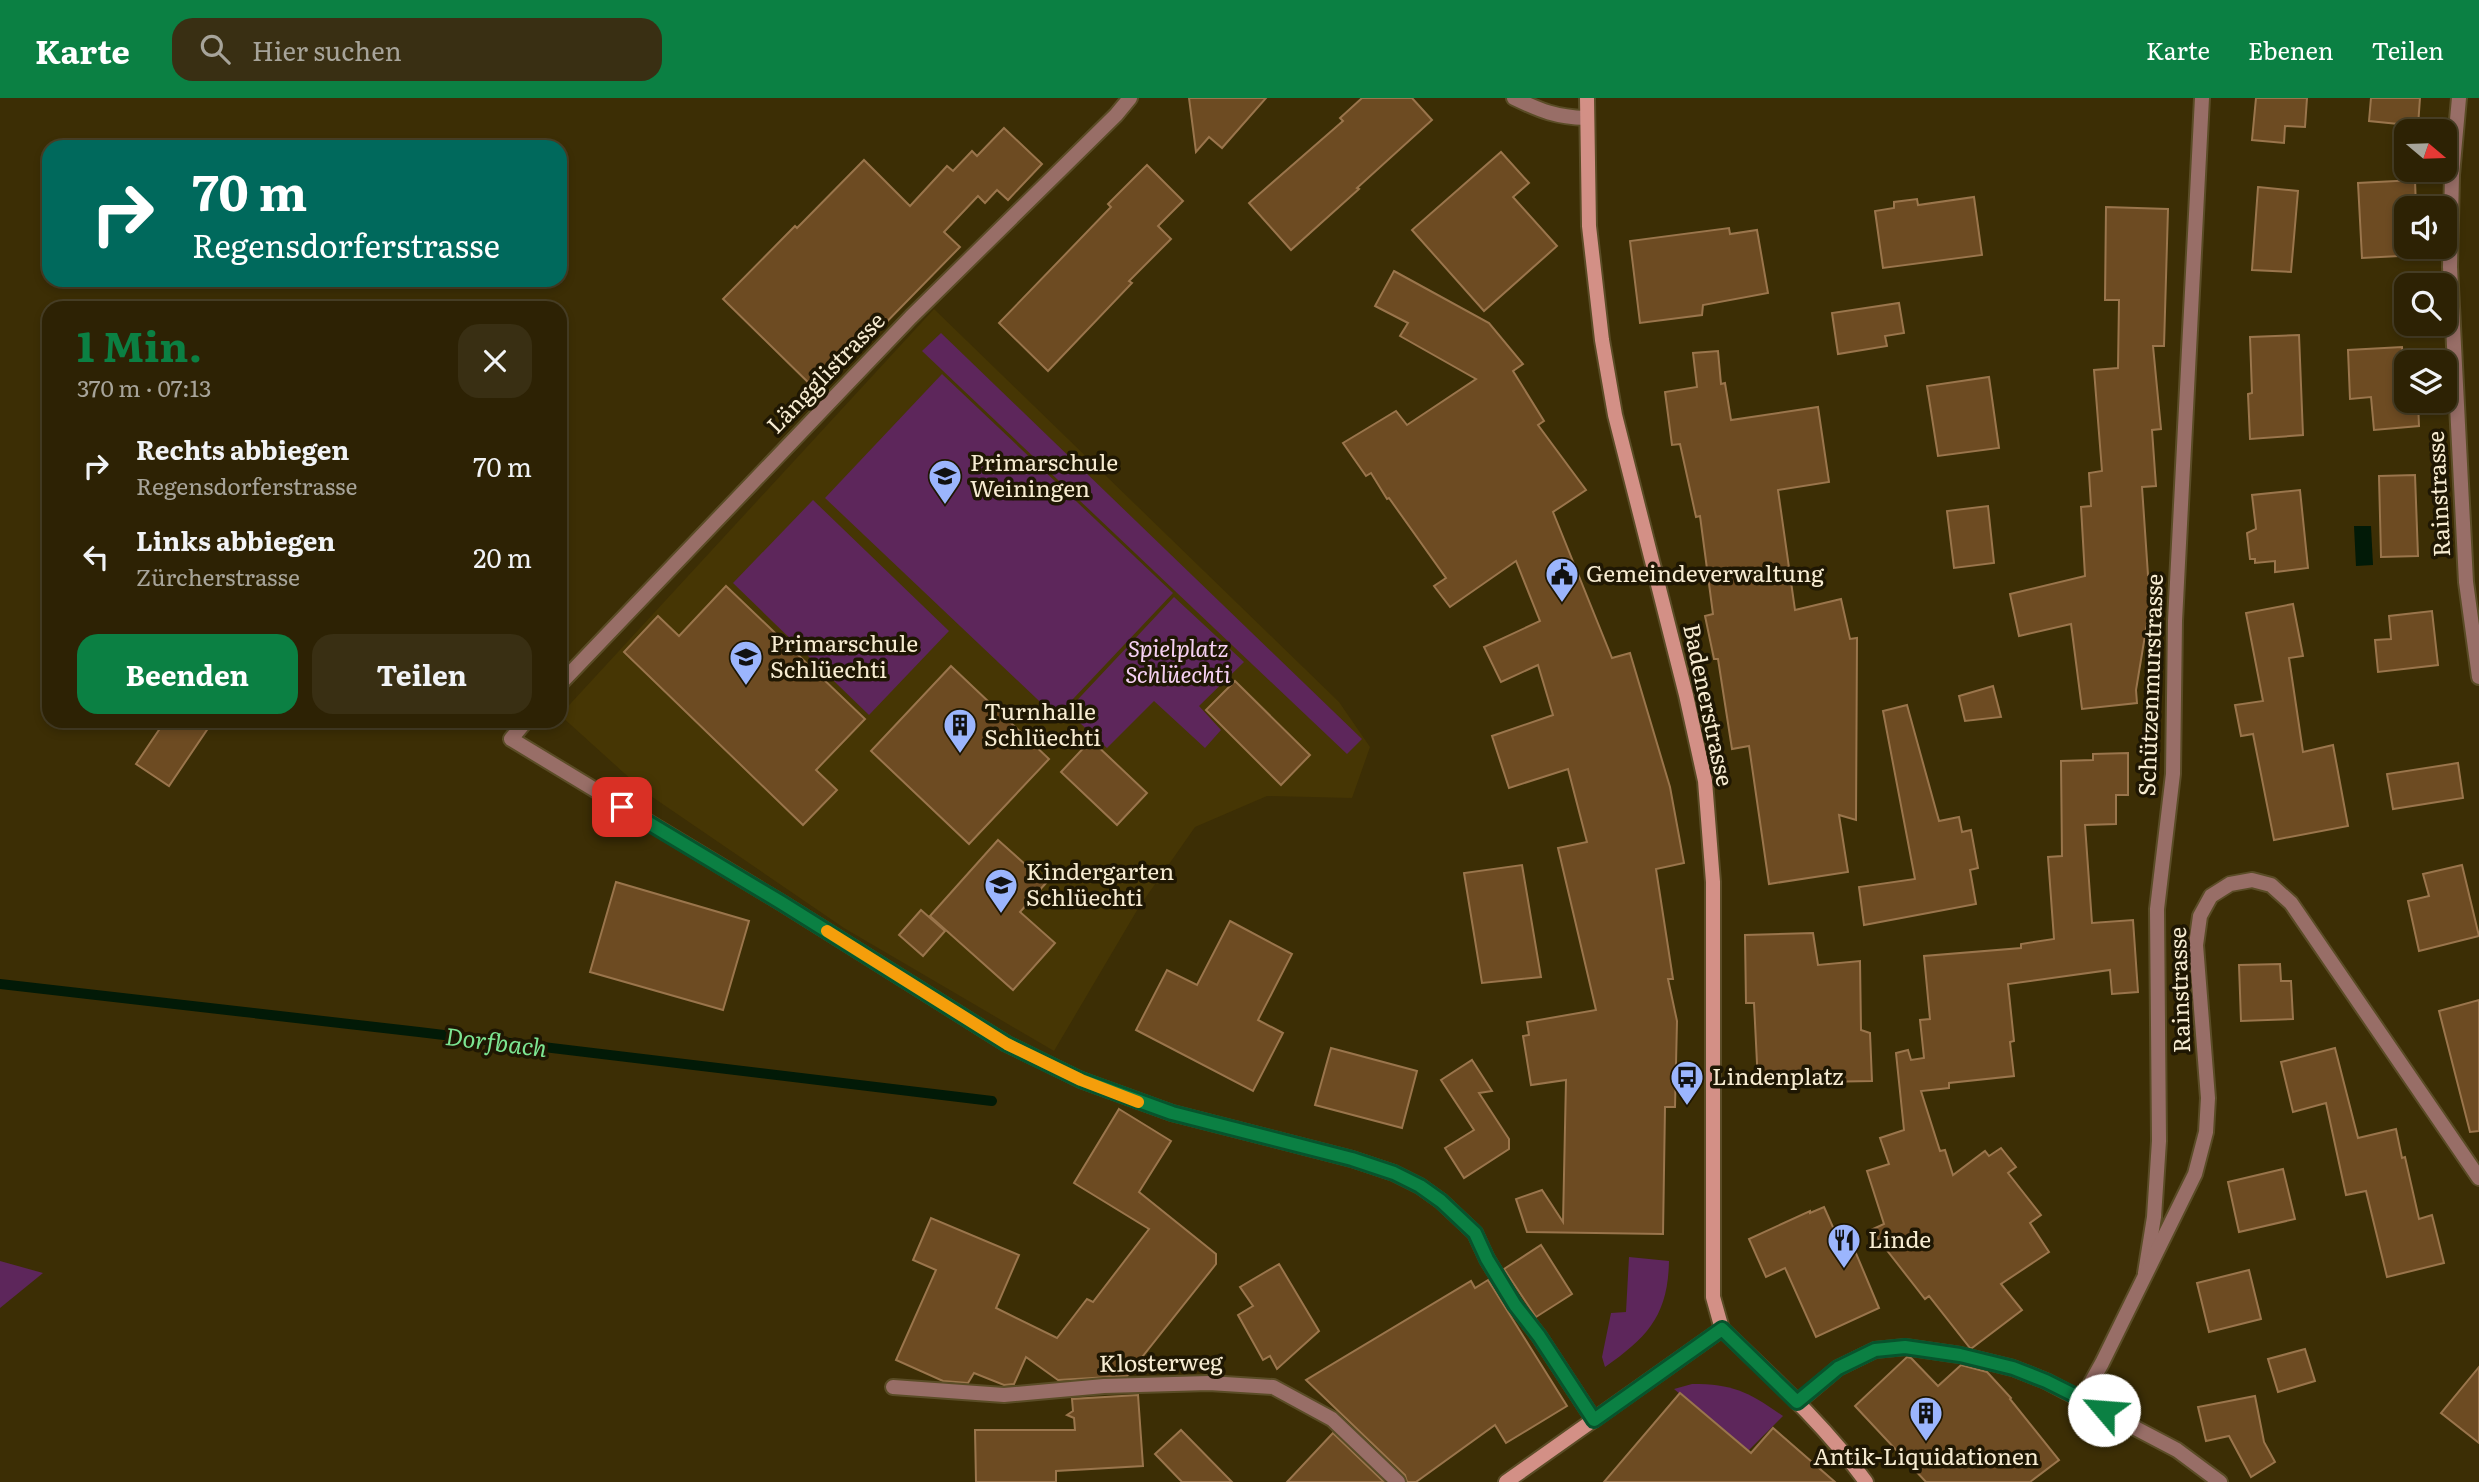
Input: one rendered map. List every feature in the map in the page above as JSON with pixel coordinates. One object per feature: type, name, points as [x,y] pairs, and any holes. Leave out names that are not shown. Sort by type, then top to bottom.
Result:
[{"type":"street","name":"Längglistrasse","points":[[567,677],[911,317],[1130,98]]},
{"type":"street","points":[[1514,98],[1544,113],[1563,118],[1586,118]]},
{"type":"street","name":"Badenerstrasse","points":[[1587,98],[1589,226],[1602,340],[1615,415],[1705,781],[1713,882],[1713,1297],[1722,1329]]},
{"type":"street","name":"Schützenmurstrasse","points":[[2146,1273],[2160,1141],[2157,909],[2174,774],[2176,607],[2202,98]]},
{"type":"street","name":"Rainstrasse","points":[[2459,98],[2452,175],[2450,267],[2466,582],[2479,677]]},
{"type":"street","points":[[520,728],[511,739],[782,903],[1007,1044],[1081,1080],[1172,1113],[1352,1159],[1394,1173],[1420,1186],[1441,1201],[1475,1233],[1487,1259],[1515,1305],[1539,1336],[1594,1420]]},
{"type":"street","name":"Rainstrasse","points":[[2082,1399],[2195,1174],[2206,1132],[2208,1098],[2196,945],[2200,916],[2211,896],[2230,884],[2252,880],[2270,884],[2291,903],[2479,1178]]},
{"type":"street","points":[[1506,1482],[1722,1329],[1846,1454],[1866,1482]]},
{"type":"street","points":[[1797,1402],[1838,1368],[1875,1350],[1905,1347],[1960,1355],[2013,1368],[2082,1399],[2177,1450],[2220,1482]]},
{"type":"street","name":"Klosterweg","points":[[893,1387],[1004,1395],[1104,1386],[1209,1382],[1273,1387],[1332,1419],[1398,1482]]},
{"type":"shaded area","name":"Primarschule Weiningen","points":[[934,309],[1339,702],[1370,747],[1352,798],[1267,796],[1195,827],[1139,907],[1054,1051],[844,928],[645,792],[567,721],[567,707]]},
{"type":"shaded area","points":[[2354,526],[2371,526],[2373,565],[2356,566]]},
{"type":"green space","points":[[941,333],[1362,739],[1347,754],[922,351]]},
{"type":"green space","points":[[942,374],[1173,593],[1056,717],[825,498]]},
{"type":"green space","points":[[813,500],[949,631],[869,715],[733,583]]},
{"type":"green space","name":"Spielplatz Schlüechti","points":[[1174,597],[1244,662],[1199,706],[1221,730],[1205,748],[1154,701],[1107,748],[1067,711]]},
{"type":"green space","points":[[1629,1257],[1669,1261],[1665,1296],[1653,1323],[1644,1335],[1605,1367],[1602,1357],[1611,1313],[1626,1312]]},
{"type":"green space","points":[[0,1261],[43,1273],[0,1308]]},
{"type":"green space","points":[[1692,1384],[1740,1391],[1783,1416],[1748,1451],[1674,1389]]},
{"type":"building","points":[[1189,98],[1266,98],[1222,148],[1209,137],[1196,152]]},
{"type":"building","points":[[1362,98],[1412,98],[1432,120],[1291,250],[1249,203],[1343,121],[1340,118]]},
{"type":"building","points":[[2256,98],[2307,98],[2305,127],[2285,126],[2284,143],[2252,140]]},
{"type":"building","points":[[2371,98],[2420,98],[2418,119],[2394,119],[2394,124],[2369,121]]},
{"type":"building","points":[[1004,128],[1042,164],[1008,200],[997,190],[985,203],[978,196],[944,232],[960,247],[818,392],[723,299],[864,160],[910,206],[947,166],[953,171],[972,151],[977,156]]},
{"type":"building","points":[[1501,152],[1529,183],[1513,197],[1557,246],[1484,311],[1412,230]]},
{"type":"building","points":[[1147,165],[1183,201],[1158,226],[1171,239],[1048,371],[999,323],[1111,207],[1108,204]]},
{"type":"building","points":[[2415,182],[2416,196],[2394,196],[2394,256],[2362,258],[2358,183]]},
{"type":"building","points":[[2258,187],[2298,191],[2291,272],[2252,270]]},
{"type":"building","points":[[1974,197],[1982,255],[1883,268],[1875,211],[1894,208],[1894,202],[1917,199],[1918,205]]},
{"type":"building","points":[[2106,207],[2168,209],[2164,346],[2153,346],[2161,429],[2152,430],[2156,486],[2142,487],[2148,575],[2159,575],[2159,605],[2150,605],[2136,690],[2137,703],[2082,709],[2071,624],[2019,636],[2010,594],[2085,576],[2081,507],[2091,506],[2089,473],[2102,471],[2094,370],[2118,368],[2119,300],[2105,300]]},
{"type":"building","points":[[1729,228],[1730,234],[1757,230],[1768,293],[1703,305],[1702,315],[1640,323],[1630,241]]},
{"type":"building","points":[[1394,271],[1489,323],[1523,364],[1513,371],[1544,421],[1538,425],[1586,490],[1553,512],[1612,658],[1630,653],[1670,787],[1684,863],[1656,869],[1673,979],[1668,979],[1677,1021],[1675,1107],[1665,1107],[1663,1234],[1527,1232],[1516,1199],[1542,1190],[1563,1222],[1566,1080],[1531,1085],[1523,1036],[1529,1035],[1527,1022],[1596,1010],[1558,848],[1587,842],[1568,769],[1509,788],[1492,736],[1553,715],[1538,665],[1501,682],[1484,647],[1540,621],[1516,561],[1450,607],[1434,586],[1446,578],[1371,473],[1366,476],[1343,443],[1396,411],[1407,425],[1476,379],[1400,336],[1408,323],[1375,306]]},
{"type":"building","points":[[1899,303],[1904,333],[1885,336],[1887,346],[1838,354],[1832,313]]},
{"type":"building","points":[[2299,335],[2303,435],[2250,439],[2250,337]]},
{"type":"building","points":[[2402,347],[2402,350],[2394,350],[2394,413],[2418,413],[2419,426],[2374,430],[2371,397],[2350,399],[2348,350]]},
{"type":"building","points":[[1718,351],[1721,384],[1725,383],[1731,420],[1818,407],[1829,482],[1778,490],[1795,610],[1841,599],[1850,639],[1857,638],[1856,820],[1839,815],[1848,872],[1769,884],[1749,746],[1732,749],[1718,659],[1714,659],[1705,616],[1713,614],[1700,516],[1696,517],[1680,444],[1672,445],[1665,392],[1697,387],[1693,353]]},
{"type":"building","points":[[1989,377],[1999,448],[1938,456],[1927,386]]},
{"type":"building","points":[[2415,475],[2418,556],[2381,557],[2379,476]]},
{"type":"building","points":[[2300,490],[2308,568],[2275,572],[2275,561],[2255,563],[2255,559],[2250,559],[2247,533],[2256,529],[2252,495]]},
{"type":"building","points":[[1988,506],[1994,563],[1954,568],[1947,511]]},
{"type":"building","name":"Primarschule Schlüechti","points":[[726,586],[865,719],[816,770],[837,790],[803,825],[624,652],[658,616],[679,636]]},
{"type":"building","points":[[2293,604],[2303,656],[2289,658],[2303,752],[2333,745],[2348,826],[2274,840],[2253,734],[2241,736],[2235,705],[2263,701],[2246,613]]},
{"type":"building","points":[[2432,611],[2438,665],[2378,672],[2375,640],[2391,639],[2389,616]]},
{"type":"building","name":"Turnhalle Schlüechti","points":[[951,666],[1049,759],[969,844],[871,751]]},
{"type":"building","points":[[1235,681],[1310,755],[1281,785],[1206,710]]},
{"type":"building","points":[[1993,686],[2001,717],[1965,721],[1959,696]]},
{"type":"building","points":[[1907,705],[1939,821],[1959,817],[1962,832],[1971,830],[1978,868],[1970,870],[1976,904],[1864,925],[1859,887],[1915,879],[1883,711]]},
{"type":"building","points":[[160,728],[208,728],[169,786],[136,764]]},
{"type":"building","points":[[1091,740],[1147,793],[1117,825],[1061,772]]},
{"type":"building","points":[[2128,753],[2128,795],[2116,795],[2116,824],[2085,825],[2092,923],[2133,920],[2138,992],[2112,994],[2110,970],[2008,984],[2014,1041],[2010,1042],[2014,1076],[1949,1083],[1949,1088],[1921,1091],[1940,1151],[1945,1150],[1953,1175],[1985,1151],[1989,1156],[2001,1148],[2016,1167],[2008,1173],[2041,1215],[2030,1223],[2049,1252],[2001,1284],[2022,1310],[1970,1348],[1929,1296],[1925,1299],[1871,1230],[1884,1224],[1867,1171],[1889,1164],[1880,1138],[1904,1130],[1896,1053],[1908,1050],[1911,1060],[1924,1058],[1920,1020],[1930,1019],[1924,956],[2021,948],[2021,944],[2054,939],[2048,857],[2062,856],[2061,761],[2093,760],[2093,754]]},
{"type":"building","points":[[2458,763],[2463,798],[2393,809],[2387,774]]},
{"type":"building","name":"Kindergarten Schlüechti","points":[[998,840],[1046,883],[1020,912],[1055,943],[1013,990],[930,916]]},
{"type":"building","points":[[1522,865],[1541,977],[1482,983],[1464,873]]},
{"type":"building","points":[[2462,865],[2479,936],[2419,951],[2408,901],[2429,896],[2423,874]]},
{"type":"building","points":[[616,882],[749,921],[723,1010],[590,972]]},
{"type":"building","points":[[921,910],[945,931],[923,956],[899,935]]},
{"type":"building","points":[[1230,921],[1292,954],[1258,1020],[1283,1033],[1253,1091],[1136,1030],[1167,970],[1197,985]]},
{"type":"building","points":[[1813,933],[1818,965],[1860,961],[1861,1030],[1870,1033],[1872,1081],[1758,1083],[1754,1003],[1746,1003],[1745,935]]},
{"type":"building","points":[[2280,964],[2281,981],[2291,981],[2293,1019],[2241,1021],[2239,965]]},
{"type":"building","points":[[2479,1000],[2479,1131],[2470,1132],[2439,1011]]},
{"type":"building","points":[[1331,1048],[1417,1071],[1402,1128],[1315,1105]]},
{"type":"building","points":[[2335,1048],[2358,1138],[2396,1129],[2419,1219],[2432,1215],[2444,1263],[2387,1277],[2366,1191],[2346,1195],[2326,1103],[2293,1112],[2281,1062]]},
{"type":"building","points":[[1472,1060],[1492,1091],[1479,1093],[1509,1139],[1509,1149],[1464,1178],[1445,1148],[1474,1130],[1441,1080]]},
{"type":"building","points":[[1119,1109],[1171,1141],[1139,1192],[1216,1254],[1216,1264],[1127,1376],[1058,1380],[1026,1357],[1014,1384],[1004,1385],[974,1373],[968,1383],[943,1381],[896,1360],[936,1270],[913,1260],[931,1218],[1019,1255],[996,1308],[1057,1338],[1087,1299],[1093,1302],[1149,1229],[1074,1183]]},
{"type":"building","points":[[2283,1169],[2295,1219],[2239,1232],[2228,1182]]},
{"type":"building","name":"Linde","points":[[1824,1207],[1840,1243],[1850,1239],[1879,1308],[1816,1337],[1785,1268],[1766,1277],[1749,1239]]},
{"type":"building","points":[[1541,1245],[1572,1294],[1536,1317],[1504,1269]]},
{"type":"building","points":[[1279,1264],[1319,1331],[1277,1369],[1270,1356],[1263,1360],[1238,1315],[1253,1306],[1240,1287]]},
{"type":"building","points":[[2249,1270],[2261,1319],[2209,1332],[2197,1283]]},
{"type":"building","points":[[1488,1280],[1567,1406],[1506,1443],[1495,1425],[1416,1482],[1407,1482],[1405,1475],[1306,1380],[1471,1281],[1475,1288]]},
{"type":"building","points":[[2305,1349],[2315,1381],[2278,1392],[2268,1359]]},
{"type":"building","points":[[1907,1357],[1938,1386],[1961,1365],[1987,1372],[2011,1398],[2059,1460],[2030,1482],[1926,1482],[1855,1406]]},
{"type":"building","points":[[2479,1367],[2479,1443],[2441,1413]]},
{"type":"building","points":[[1680,1393],[1751,1453],[1773,1428],[1835,1482],[1604,1482]]},
{"type":"building","points":[[1138,1395],[1143,1466],[1056,1471],[1056,1482],[976,1482],[975,1430],[1075,1430],[1074,1418],[1067,1415],[1073,1411],[1072,1399]]},
{"type":"building","points":[[2255,1396],[2264,1442],[2275,1462],[2251,1477],[2229,1436],[2206,1441],[2198,1407]]},
{"type":"building","points":[[1181,1430],[1232,1482],[1182,1482],[1155,1454]]},
{"type":"building","points":[[1333,1433],[1384,1482],[1287,1482]]},
{"type":"waterway","name":"Dorfbach","points":[[0,984],[992,1101]]},
{"type":"slow traffic","points":[[827,931],[1007,1044],[1081,1080],[1138,1102]]},
{"type":"place","name":"Primarschule Weiningen","points":[[945,506]]},
{"type":"place","name":"Gemeindeverwaltung","points":[[1562,604]]},
{"type":"place","name":"Primarschule Schlüechti","points":[[746,687]]},
{"type":"place","name":"Turnhalle Schlüechti","points":[[960,755]]},
{"type":"place","name":"Kindergarten Schlüechti","points":[[1001,915]]},
{"type":"place","name":"Lindenplatz","points":[[1687,1107]]},
{"type":"place","name":"Linde","points":[[1844,1270]]},
{"type":"place","name":"Antik-Liquidationen","points":[[1926,1443]]},
{"type":"route","points":[[622,807],[782,903],[1007,1044],[1081,1080],[1172,1113],[1352,1159],[1394,1173],[1420,1186],[1457,1214],[1475,1233],[1487,1259],[1515,1305],[1539,1336],[1594,1420],[1722,1329],[1797,1402],[1838,1368],[1875,1350],[1905,1347],[1960,1355],[2013,1368],[2104,1410]]}]
